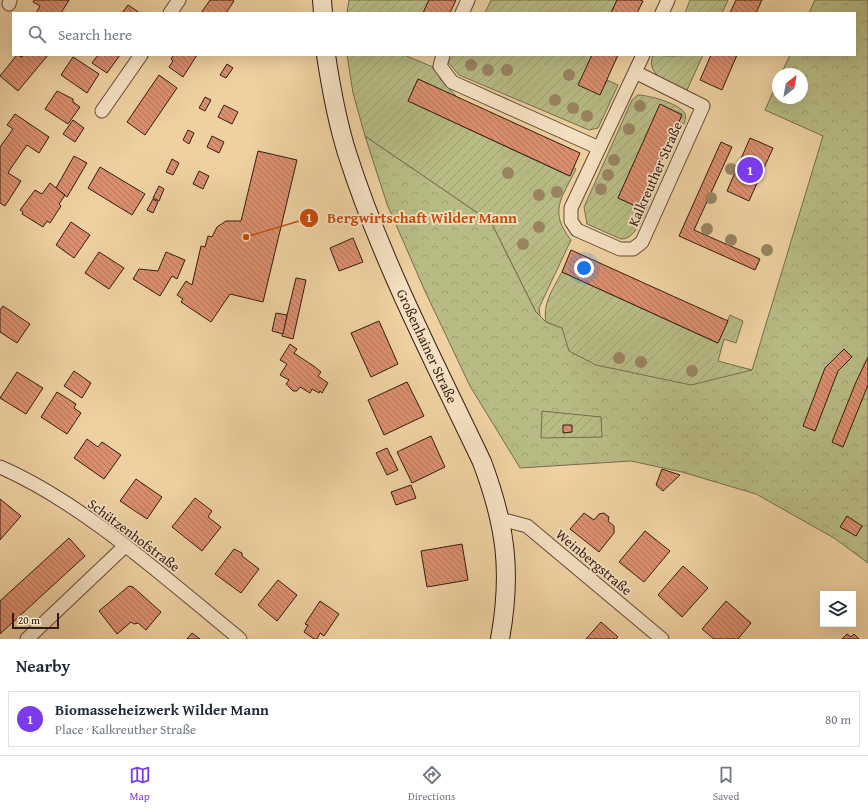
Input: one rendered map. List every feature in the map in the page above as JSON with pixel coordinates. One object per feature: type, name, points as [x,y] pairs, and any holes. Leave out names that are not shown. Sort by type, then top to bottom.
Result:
[{"type":"main road","points":[[322,0],[323,12]]},
{"type":"main road","name":"Großenhainer Straße","points":[[326,56],[332,92],[340,126],[363,198],[396,279],[482,462],[500,519],[508,572],[507,595],[500,639]]},
{"type":"street","points":[[171,12],[178,0]]},
{"type":"street","points":[[462,12],[468,0]]},
{"type":"street","points":[[662,12],[668,0]]},
{"type":"street","points":[[102,111],[140,56]]},
{"type":"street","points":[[443,56],[440,66],[452,82],[599,148]]},
{"type":"street","name":"Kalkreuther Straße","points":[[635,72],[703,106],[642,242],[633,249],[620,249],[578,230],[571,221],[571,208],[643,56]]},
{"type":"street","name":"Schützenhofstraße","points":[[0,467],[60,499],[125,546],[240,639]]},
{"type":"street","name":"Weinbergstraße","points":[[500,519],[527,526],[662,639]]},
{"type":"street","points":[[27,639],[125,546]]},
{"type":"green space","points":[[349,0],[429,0],[423,12],[347,12]]},
{"type":"green space","points":[[491,0],[617,0],[611,12],[485,12]]},
{"type":"green space","points":[[690,0],[728,0],[722,12],[685,12]]},
{"type":"green space","points":[[815,0],[868,0],[868,563],[834,538],[756,494],[682,472],[631,461],[520,468],[470,386],[424,289],[387,204],[365,136],[491,222],[536,312],[546,322],[562,328],[752,370],[823,136],[765,110],[772,94],[772,104],[808,104],[808,68],[784,68],[790,56],[856,56],[856,12],[809,12]]},
{"type":"green space","points":[[347,56],[406,56],[433,67],[441,80],[457,97],[418,79],[408,101],[569,176],[573,167],[576,169],[562,197],[559,212],[560,221],[571,240],[539,308],[540,316],[536,312],[491,222],[365,136],[353,93]]},
{"type":"green space","points":[[446,56],[592,56],[579,85],[600,95],[607,80],[618,85],[598,128],[589,130],[459,75],[448,62]]},
{"type":"green space","points":[[653,56],[703,56],[687,90],[661,78],[653,69]]},
{"type":"green space","points":[[638,95],[648,96],[669,103],[684,112],[686,118],[684,124],[679,122],[682,114],[660,105],[618,198],[640,208],[646,194],[651,197],[644,216],[632,235],[621,239],[587,224],[584,207],[632,100]]},
{"type":"green space","points":[[562,272],[717,343],[730,315],[743,321],[736,343],[724,339],[718,361],[752,370],[691,385],[596,365],[569,351],[562,328],[546,322],[545,315],[547,302]]},
{"type":"green space","points":[[542,411],[601,417],[602,437],[541,438]]},
{"type":"building","points":[[34,0],[69,0],[62,12],[37,12],[40,6],[33,2]]},
{"type":"building","points":[[210,0],[234,1],[227,12],[202,12]]},
{"type":"building","points":[[429,0],[456,0],[450,12],[423,12]]},
{"type":"building","points":[[617,0],[643,1],[638,12],[611,12]]},
{"type":"building","points":[[736,0],[762,0],[756,12],[730,12]]},
{"type":"building","points":[[128,5],[138,12],[123,12]]},
{"type":"building","points":[[16,56],[47,56],[18,91],[0,76]]},
{"type":"building","points":[[97,56],[119,56],[107,73],[92,63]]},
{"type":"building","points":[[173,56],[196,56],[183,77],[169,67],[173,61],[171,59]]},
{"type":"building","points":[[592,56],[618,56],[600,95],[578,85]]},
{"type":"building","points":[[711,56],[737,56],[722,90],[700,80]]},
{"type":"building","points":[[73,57],[99,74],[87,93],[61,75]]},
{"type":"building","points":[[227,64],[233,68],[226,78],[220,75]]},
{"type":"building","points":[[159,75],[177,88],[145,135],[127,122]]},
{"type":"building","points":[[418,79],[580,153],[570,176],[408,101]]},
{"type":"building","points":[[57,91],[73,99],[73,102],[80,107],[68,124],[45,109]]},
{"type":"building","points":[[205,97],[211,100],[205,111],[199,108]]},
{"type":"building","points":[[660,104],[682,115],[640,208],[618,198]]},
{"type":"building","points":[[224,105],[238,112],[232,124],[218,117]]},
{"type":"building","points":[[15,114],[49,137],[39,153],[27,145],[11,168],[8,173],[21,181],[5,206],[0,203],[0,147],[13,129],[7,125]]},
{"type":"building","points":[[73,120],[84,128],[75,142],[63,134]]},
{"type":"building","points":[[188,130],[194,133],[189,144],[183,140]]},
{"type":"building","points":[[212,136],[224,142],[219,153],[207,147]]},
{"type":"building","points":[[750,138],[773,148],[749,201],[727,191]]},
{"type":"building","points":[[721,142],[732,147],[694,230],[760,259],[755,270],[679,236]]},
{"type":"building","points":[[258,151],[297,160],[263,302],[230,294],[211,322],[181,302],[183,299],[177,295],[186,281],[192,285],[201,246],[205,247],[208,236],[212,237],[217,227],[226,221],[241,221]]},
{"type":"building","points":[[74,156],[87,163],[67,197],[56,188]]},
{"type":"building","points":[[172,159],[179,163],[173,175],[166,172]]},
{"type":"building","points":[[100,167],[145,194],[132,215],[88,188]]},
{"type":"building","points":[[199,171],[209,176],[203,189],[193,184]]},
{"type":"building","points":[[50,183],[65,195],[59,204],[61,206],[50,223],[47,221],[43,227],[22,214],[23,212],[20,210],[35,190],[42,194]]},
{"type":"building","points":[[159,186],[164,189],[159,201],[153,198]]},
{"type":"building","points":[[153,199],[158,202],[153,213],[147,210]]},
{"type":"building","points":[[71,222],[90,235],[74,258],[56,245]]},
{"type":"building","points":[[353,238],[363,262],[339,271],[330,248]]},
{"type":"building","points":[[571,250],[728,321],[718,343],[562,272]]},
{"type":"building","points":[[99,252],[124,268],[109,289],[85,273]]},
{"type":"building","points":[[166,252],[185,260],[177,279],[172,276],[160,296],[133,279],[139,269],[158,271]]},
{"type":"building","points":[[296,278],[306,280],[293,339],[282,336]]},
{"type":"building","points":[[3,306],[30,324],[17,343],[0,332],[0,310]]},
{"type":"building","points":[[276,313],[287,315],[283,334],[272,331]]},
{"type":"building","points":[[379,321],[398,364],[371,377],[351,333]]},
{"type":"building","points":[[290,344],[297,349],[294,353],[321,372],[318,376],[328,383],[322,393],[312,389],[310,393],[300,387],[297,391],[293,391],[286,384],[289,380],[280,375],[287,364],[280,360]]},
{"type":"building","points":[[844,349],[852,357],[838,371],[815,431],[803,426],[825,368]]},
{"type":"building","points":[[868,357],[868,385],[843,447],[832,442],[856,382]]},
{"type":"building","points":[[74,371],[91,383],[82,398],[64,386]]},
{"type":"building","points":[[17,372],[43,388],[26,414],[0,398]]},
{"type":"building","points":[[407,382],[424,416],[384,435],[368,400]]},
{"type":"building","points":[[57,392],[76,404],[74,408],[81,413],[67,434],[41,417]]},
{"type":"building","points":[[563,425],[572,425],[572,432],[563,433]]},
{"type":"building","points":[[431,436],[445,467],[412,483],[397,452]]},
{"type":"building","points":[[87,439],[98,447],[102,442],[121,455],[104,479],[74,458]]},
{"type":"building","points":[[387,448],[398,470],[387,475],[376,453]]},
{"type":"building","points":[[662,469],[680,475],[663,491],[656,485]]},
{"type":"building","points":[[136,479],[162,497],[147,519],[120,501]]},
{"type":"building","points":[[411,485],[416,498],[396,505],[391,492]]},
{"type":"building","points":[[195,498],[212,511],[208,517],[221,527],[202,551],[172,527]]},
{"type":"building","points":[[0,499],[21,516],[0,540]]},
{"type":"building","points":[[584,513],[594,520],[599,514],[604,513],[609,517],[608,521],[614,526],[614,533],[599,552],[570,529]]},
{"type":"building","points":[[847,516],[862,526],[856,536],[840,527]]},
{"type":"building","points":[[645,531],[670,551],[644,582],[619,562]]},
{"type":"building","points":[[69,538],[85,556],[0,634],[0,601]]},
{"type":"building","points":[[462,544],[468,580],[427,587],[421,551]]},
{"type":"building","points":[[234,549],[242,553],[242,556],[259,569],[241,593],[215,574]]},
{"type":"building","points":[[683,566],[708,588],[682,617],[658,595]]},
{"type":"building","points":[[278,580],[297,595],[277,621],[258,605]]},
{"type":"building","points":[[129,586],[133,587],[161,612],[146,630],[138,623],[134,624],[131,622],[117,634],[99,611]]},
{"type":"building","points":[[320,601],[339,614],[324,636],[320,633],[317,639],[314,639],[304,632],[308,625],[305,624]]},
{"type":"building","points":[[726,601],[751,623],[738,639],[714,639],[702,629]]},
{"type":"building","points":[[601,622],[618,637],[616,639],[586,639]]},
{"type":"building","points":[[192,633],[200,639],[187,639]]},
{"type":"building","points":[[847,634],[851,637],[854,634],[859,639],[842,639]]},
{"type":"place","name":"Biomasseheizwerk Wilder Mann","points":[[750,170]]},
{"type":"place","name":"Bergwirtschaft Wilder Mann","points":[[246,237]]}]
